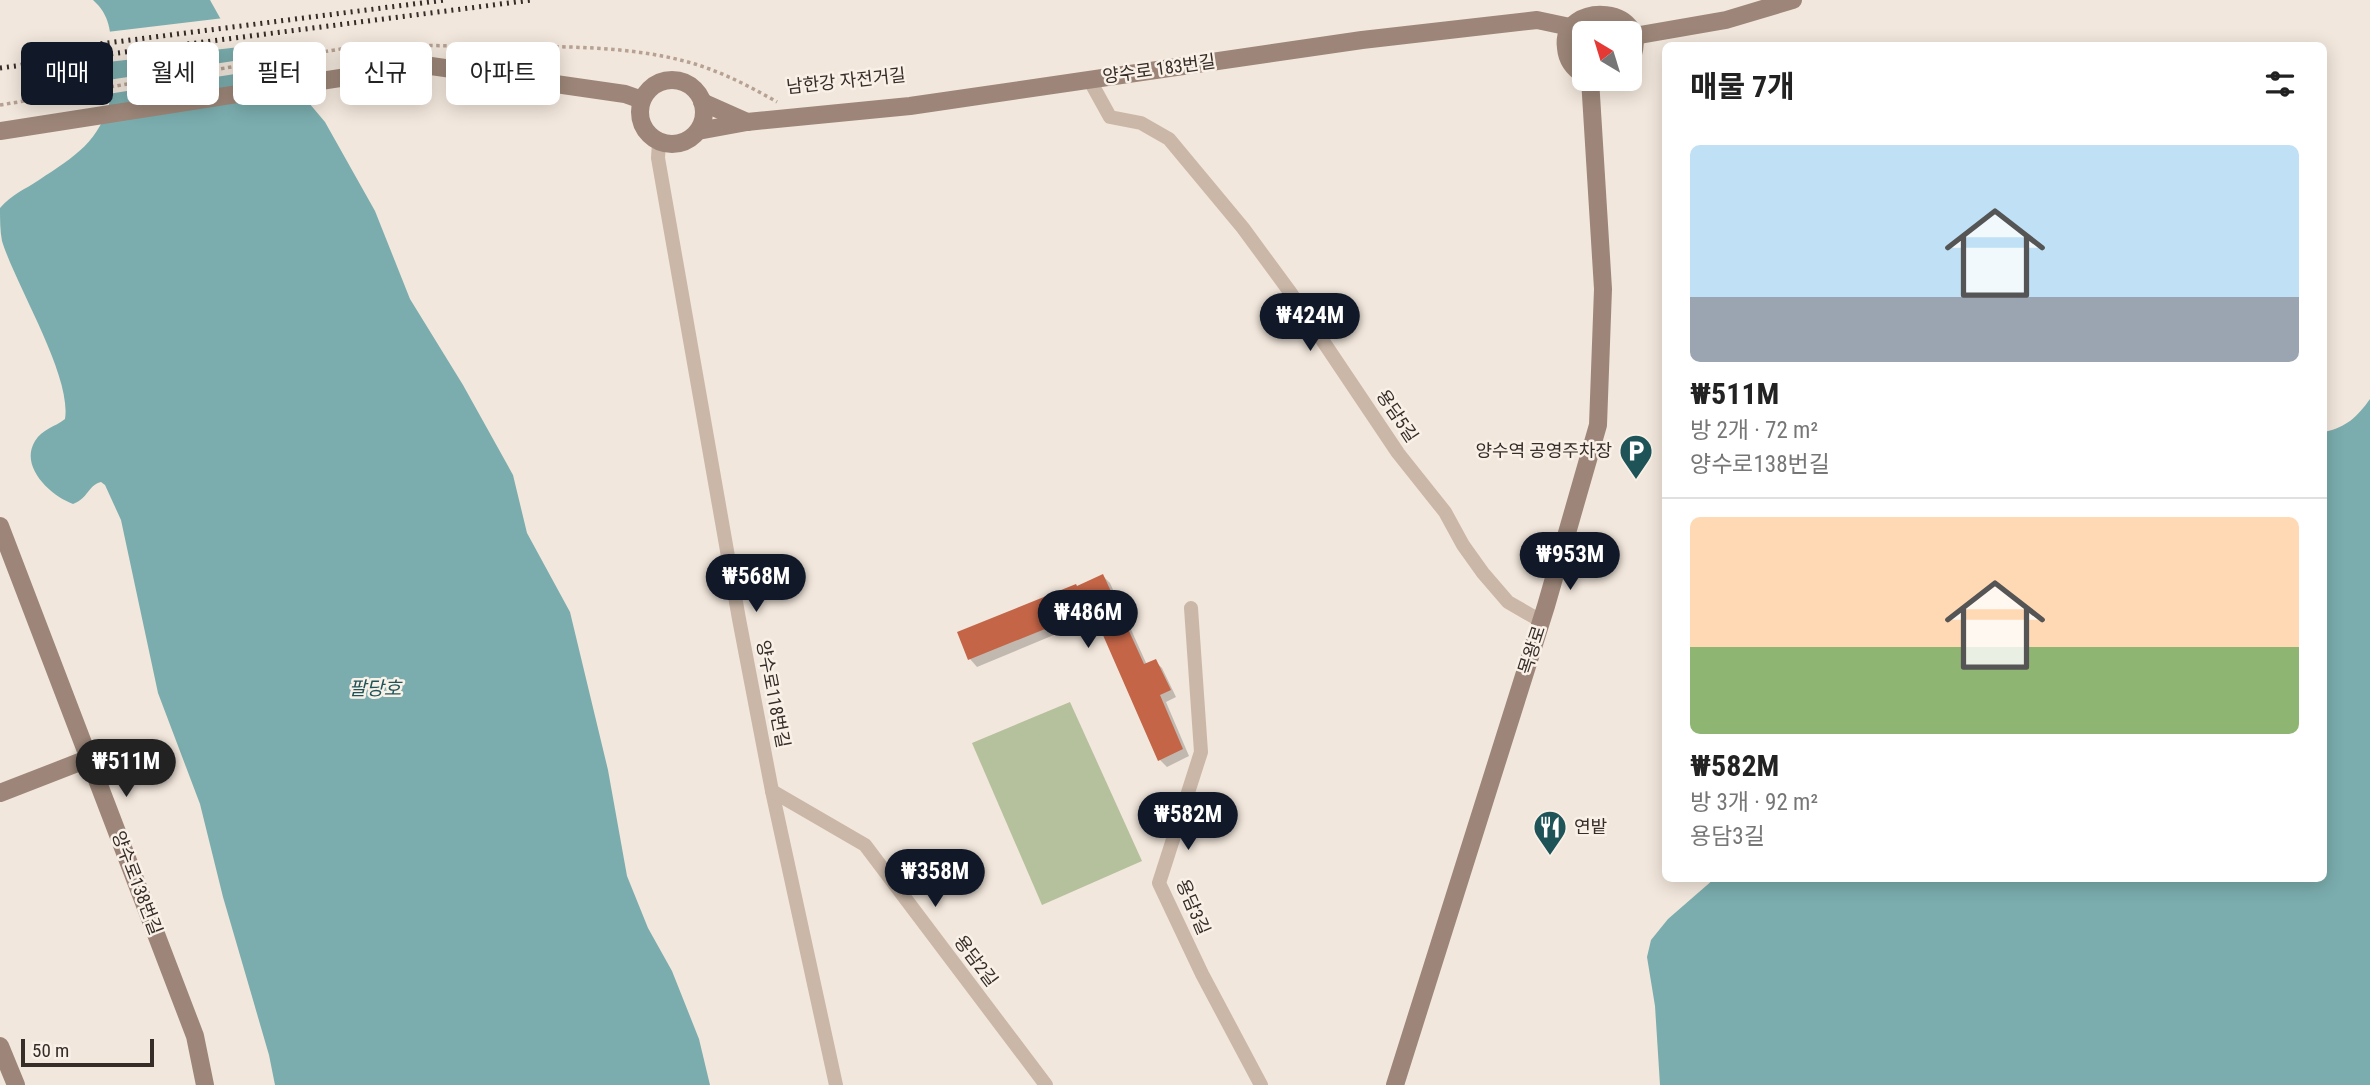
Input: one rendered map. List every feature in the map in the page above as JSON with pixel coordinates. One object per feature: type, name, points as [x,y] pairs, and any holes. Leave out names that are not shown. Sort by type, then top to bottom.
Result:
[{"type":"street","points":[[1642,35],[1726,20],[1793,0]]},
{"type":"street","points":[[1576,21],[1592,10],[1604,10],[1616,13],[1626,21]]},
{"type":"street","name":"양수로 183번길","points":[[659,142],[675,145],[686,142],[698,131],[747,122],[909,106],[1349,42],[1537,20],[1570,27]]},
{"type":"street","points":[[1570,27],[1565,44],[1572,65]]},
{"type":"street","points":[[5,131],[424,65],[625,94],[642,100],[640,123],[646,133],[659,142]]},
{"type":"street","name":"용담5길","points":[[1089,79],[1110,117],[1141,123],[1169,139],[1227,208],[1290,292],[1398,453],[1445,512],[1463,545],[1483,573],[1508,602],[1541,621]]},
{"type":"street","name":"양수로 183번길","points":[[642,100],[654,85],[674,80],[694,88],[702,102],[747,122]]},
{"type":"street","name":"목왕로","points":[[1395,1085],[1541,621],[1598,425],[1604,289],[1591,91]]},
{"type":"street","points":[[698,131],[704,117],[702,102]]},
{"type":"street","name":"양수로118번길","points":[[659,142],[658,158],[739,619],[772,791],[836,1085]]},
{"type":"street","name":"양수로138번길","points":[[0,526],[195,1036],[205,1085]]},
{"type":"street","name":"용담3길","points":[[1191,608],[1201,752],[1159,884],[1202,974],[1261,1085]]},
{"type":"street","points":[[0,793],[90,758]]},
{"type":"street","name":"용담2길","points":[[772,791],[865,845],[1046,1085]]},
{"type":"street","points":[[0,1046],[16,1085]]},
{"type":"path","name":"남한강 자전거길","points":[[0,105],[359,46],[407,45],[580,47],[639,51],[695,64],[740,81],[778,103]]},
{"type":"green space","points":[[1070,702],[1142,861],[1042,905],[972,743]]},
{"type":"water","name":"팔당호","points":[[93,0],[210,0],[234,42],[233,105],[311,105],[325,122],[375,211],[410,299],[463,385],[513,475],[527,533],[570,612],[608,770],[627,876],[648,928],[672,971],[699,1039],[710,1085],[275,1085],[200,804],[158,693],[121,520],[105,485],[101,482],[73,504],[47,487],[34,470],[31,461],[31,451],[38,437],[65,419],[65,401],[52,356],[2,241],[0,208],[75,155],[93,137],[108,105],[113,105],[113,42],[110,42],[107,20]]},
{"type":"water","points":[[2370,399],[2370,1085],[1660,1085],[1655,1006],[1647,957],[1651,940],[1668,919],[1711,882],[2327,882],[2327,431],[2351,420]]},
{"type":"pier","points":[[224,18],[237,42],[233,42],[233,48],[219,49],[219,42],[127,42],[127,60],[113,61],[113,42],[107,42],[107,32]]},
{"type":"pier","points":[[233,61],[233,74],[219,77],[219,63]]},
{"type":"pier","points":[[127,77],[127,91],[113,93],[113,79]]},
{"type":"building","points":[[1103,574],[1144,664],[1156,659],[1171,690],[1160,695],[1183,749],[1158,761],[1092,610],[968,660],[957,632]]},
{"type":"railway","points":[[113,42],[445,0]]},
{"type":"railway","points":[[0,68],[532,0]]},
{"type":"place","name":"양수역 공영주차장","points":[[1636,481]]},
{"type":"place","name":"연밭","points":[[1550,857]]}]
